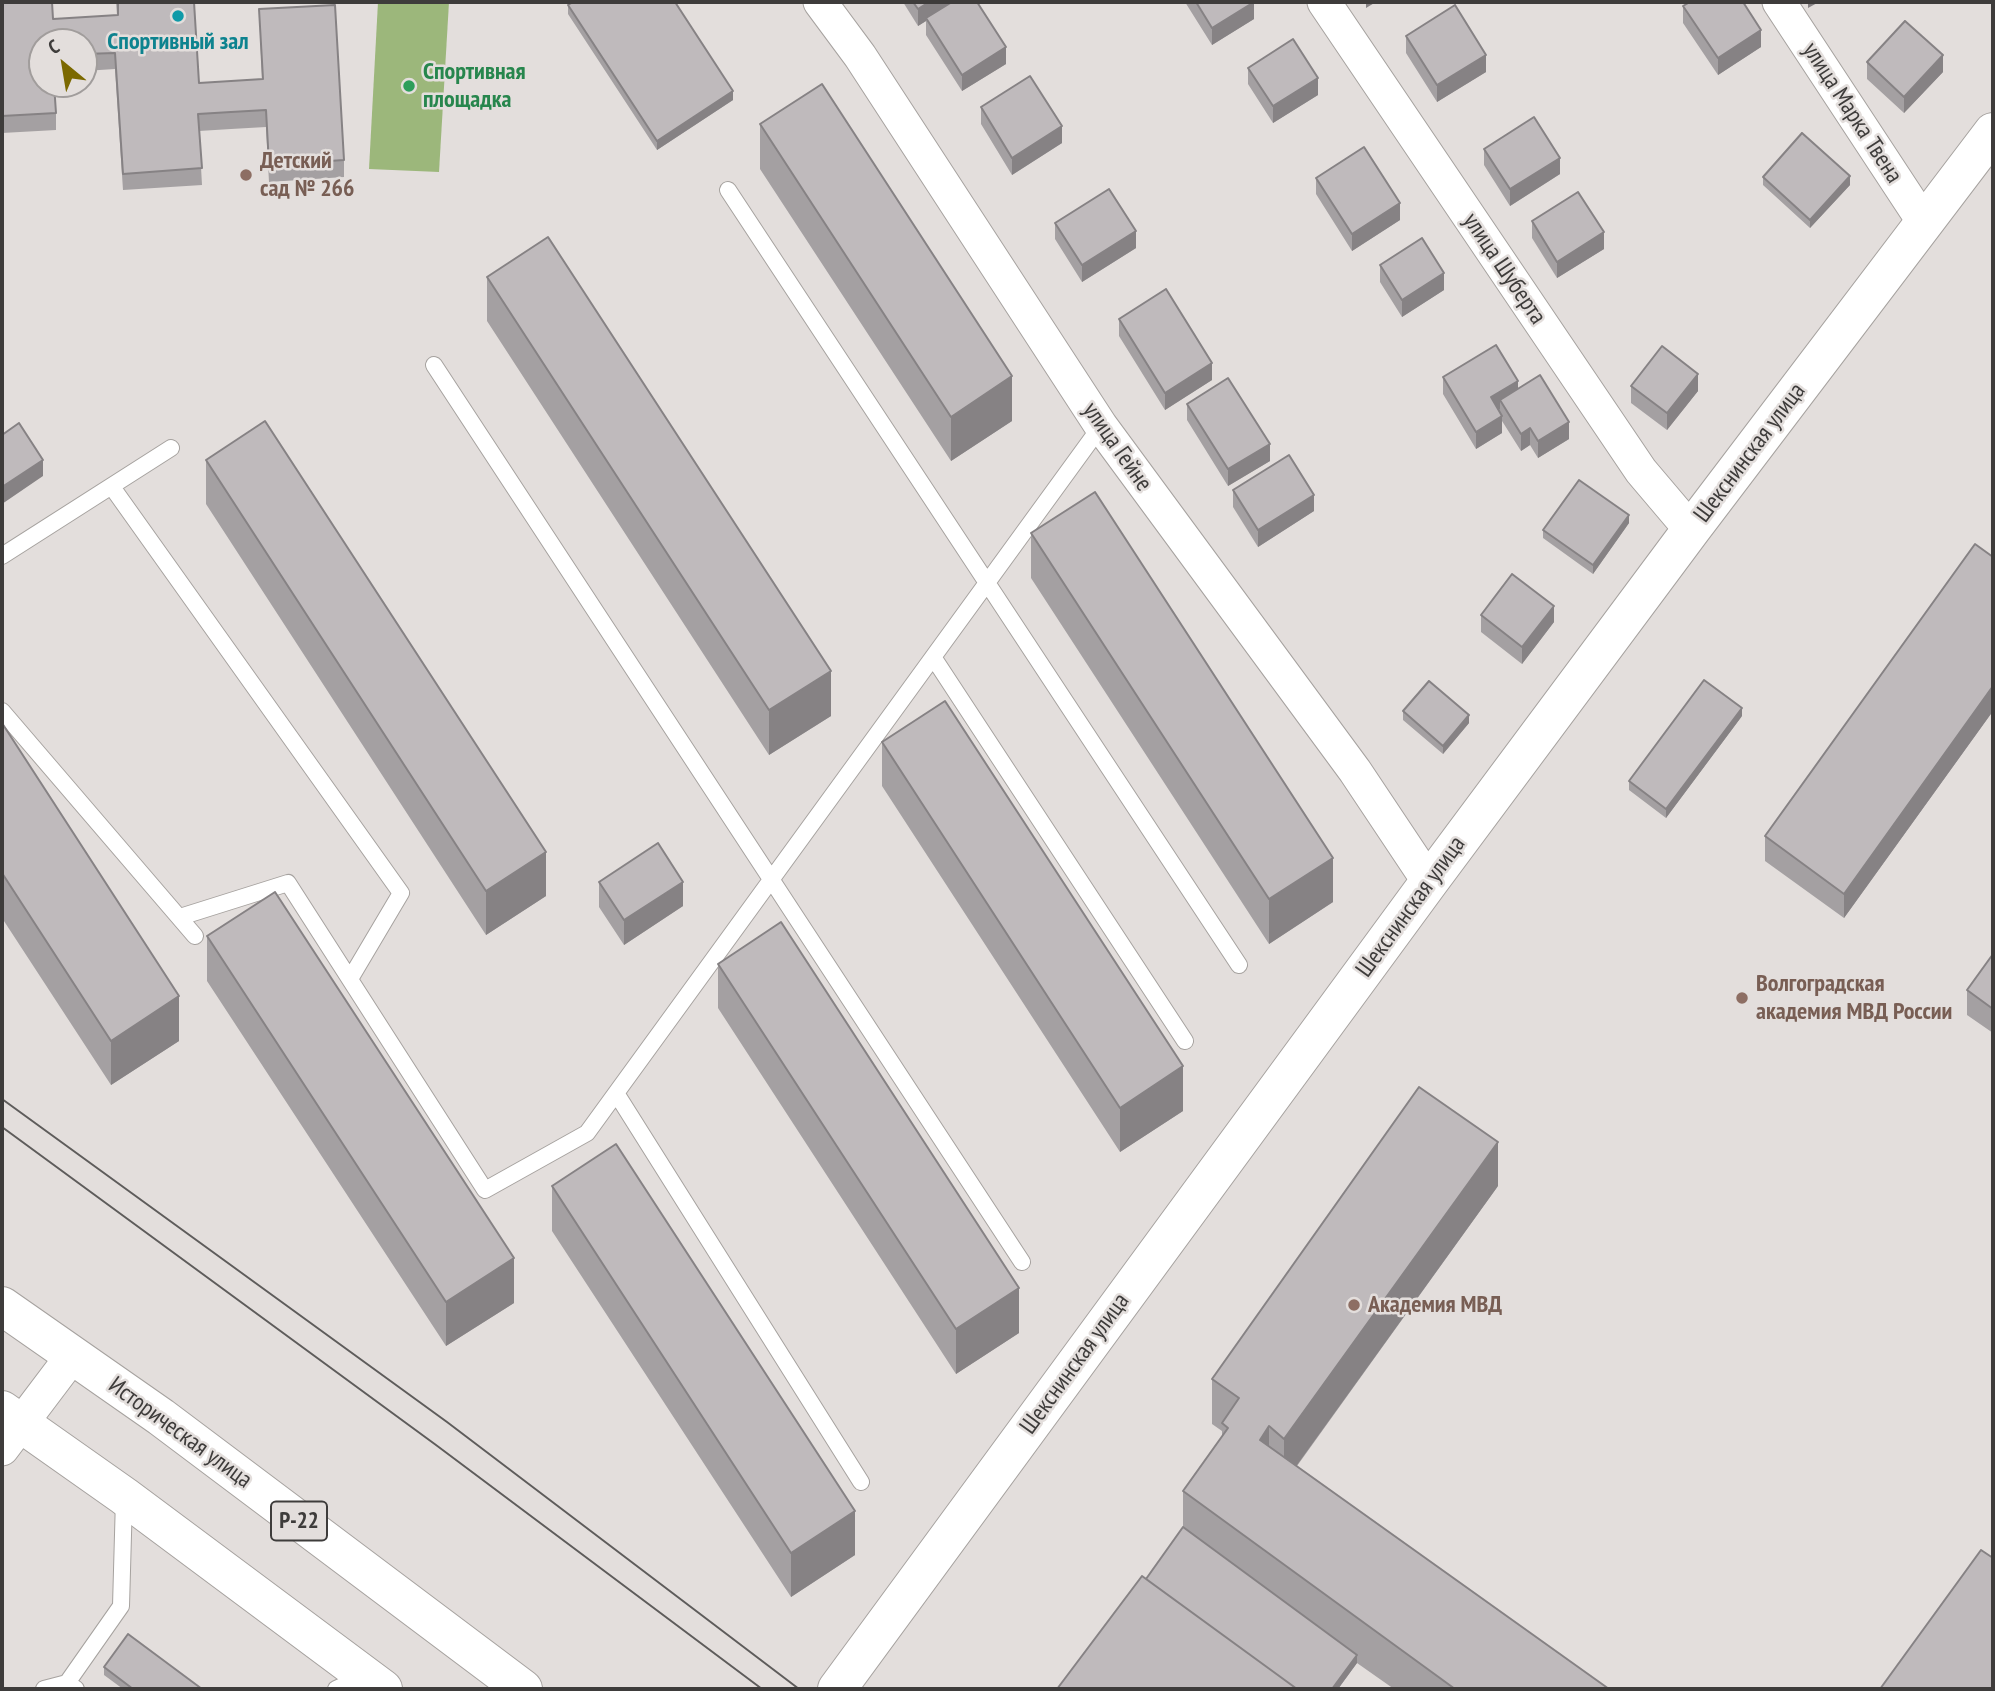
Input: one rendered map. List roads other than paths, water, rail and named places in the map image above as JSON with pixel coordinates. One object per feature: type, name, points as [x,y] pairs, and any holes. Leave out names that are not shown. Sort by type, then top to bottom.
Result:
[{"type":"main road","name":"Шекснинская улица","points":[[837,1689],[1429,882],[1993,132]]},
{"type":"main road","name":"Историческая улица","points":[[2,1306],[161,1417],[523,1689]]},
{"type":"main road","points":[[8,1428],[124,1496],[361,1685]]},
{"type":"street","name":"улица Гейне","points":[[820,2],[860,56],[1101,426],[1355,771],[1429,882]]},
{"type":"street","name":"улица Шуберта","points":[[1324,2],[1641,471],[1692,530]]},
{"type":"street","name":"улица Марка Твена","points":[[1779,2],[1925,224]]},
{"type":"street","points":[[8,1428],[72,1355]]},
{"type":"lane","points":[[728,190],[1239,965]]},
{"type":"lane","points":[[434,365],[1022,1262]]},
{"type":"lane","points":[[180,917],[288,883],[485,1191],[587,1133],[1101,426]]},
{"type":"lane","points":[[2,556],[171,449]]},
{"type":"lane","points":[[112,486],[401,893],[350,979]]},
{"type":"lane","points":[[933,657],[1185,1041]]},
{"type":"lane","points":[[2,711],[195,936]]},
{"type":"lane","points":[[616,1093],[861,1482]]},
{"type":"lane","points":[[44,1689],[72,1686],[121,1606],[124,1496]]},
{"type":"tram line","points":[[2,1099],[447,1422],[799,1689]]},
{"type":"tram line","points":[[2,1127],[436,1445],[762,1689]]},
{"type":"place","name":"Спортивный зал","points":[[178,16]]},
{"type":"place","name":"Спортивная площадка","points":[[409,86]]},
{"type":"place","name":"Детский сад № 266","points":[[246,175]]},
{"type":"place","name":"Волгоградская академия МВД России","points":[[1742,998]]},
{"type":"place","name":"Академия МВД","points":[[1354,1305]]}]
